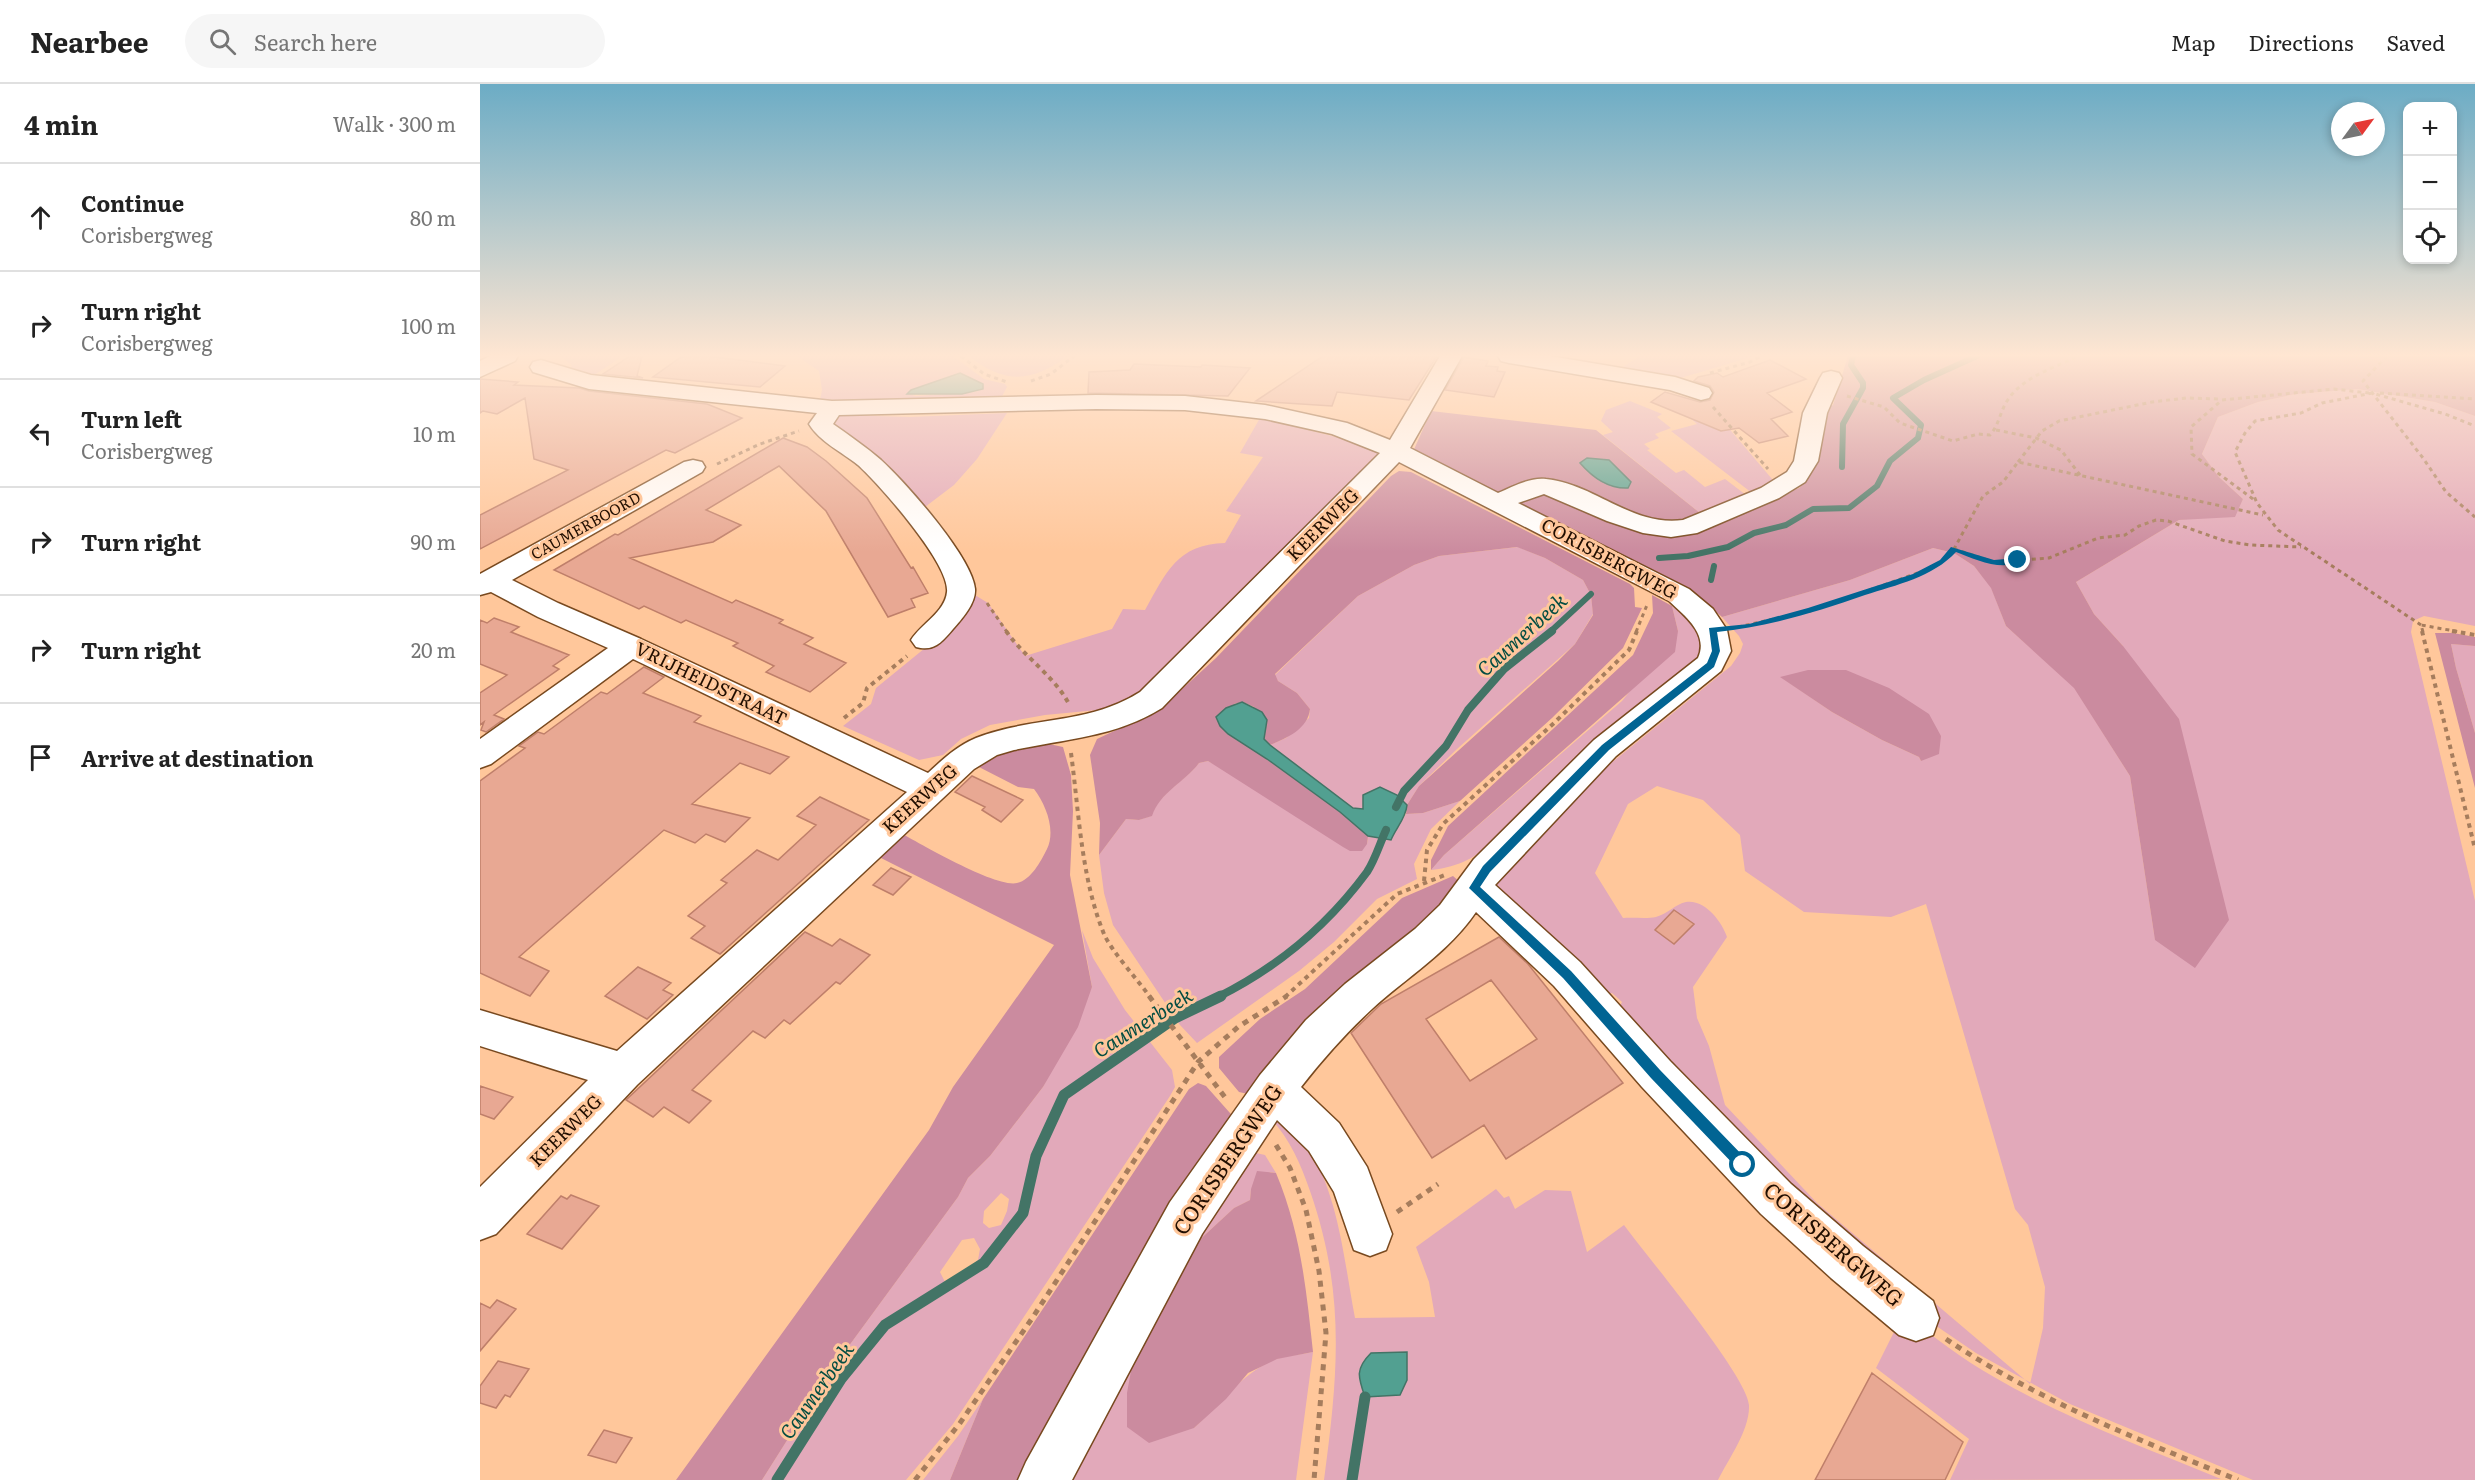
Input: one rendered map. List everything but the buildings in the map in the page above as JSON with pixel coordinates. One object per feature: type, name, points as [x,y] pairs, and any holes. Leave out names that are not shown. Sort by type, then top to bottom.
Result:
[{"type":"street","points":[[822,421],[820,424],[824,429],[873,465],[900,493],[956,573],[961,591],[947,618],[926,640]]},
{"type":"street","name":"CORISBERGWEG","points":[[1044,1480],[1186,1218],[1274,1089],[1320,1033],[1359,996],[1428,940],[1453,916],[1480,879],[1605,748],[1710,664],[1716,651],[1712,630],[1703,616],[1679,595],[1396,451],[1339,428],[1307,421]]},
{"type":"street","name":"KEERWEG","points":[[480,1218],[623,1072],[963,760],[992,743],[1015,735],[1115,719],[1137,711],[1151,700],[1396,451],[1413,421]]},
{"type":"street","points":[[1497,502],[1532,488],[1545,486],[1641,524],[1676,530],[1783,486],[1796,477],[1806,461],[1813,421]]},
{"type":"street","name":"CAUMERBOORD","points":[[485,583],[693,467]]},
{"type":"street","name":"VRIJHEIDSTRAAT","points":[[485,583],[631,646],[931,789]]},
{"type":"street","points":[[480,756],[631,646]]},
{"type":"street","name":"CORISBERGWEG","points":[[1480,879],[1656,1074],[1776,1198],[1846,1262],[1916,1318]]},
{"type":"street","points":[[480,1028],[623,1072]]},
{"type":"street","points":[[1274,1089],[1324,1137],[1352,1182],[1383,1224]]},
{"type":"path","points":[[1726,421],[1783,486]]},
{"type":"path","points":[[1898,421],[1921,432],[1953,441],[1977,434],[1990,435],[1996,430],[1999,421]]},
{"type":"path","points":[[1712,630],[1749,626],[1810,611],[1916,575],[1943,561],[1954,549],[1983,496],[2004,482],[2036,438],[2052,424],[2062,421]]},
{"type":"path","points":[[2198,421],[2191,427],[2192,454],[2254,500]]},
{"type":"path","points":[[2255,421],[2245,433],[2235,452],[2254,500],[2263,515],[2302,547],[2421,625],[2475,635]]},
{"type":"path","points":[[2394,421],[2446,492],[2475,517]]},
{"type":"path","points":[[1996,430],[2036,438],[2061,450],[2080,475]]},
{"type":"path","points":[[725,460],[792,433]]},
{"type":"path","points":[[2018,462],[2263,515]]},
{"type":"path","points":[[1954,549],[1994,562],[2049,558],[2098,538],[2125,535],[2139,526],[2156,520],[2168,521],[2225,541],[2250,545],[2302,547]]},
{"type":"path","points":[[1424,881],[1427,850],[1443,824],[1554,723],[1629,650],[1647,608],[1647,591],[1634,571]]},
{"type":"path","points":[[961,591],[979,596],[988,603],[1025,656],[1056,683],[1070,703],[1077,726],[1070,746],[1095,910],[1105,936],[1215,1085]]},
{"type":"path","points":[[2421,625],[2475,849]]},
{"type":"path","points":[[819,736],[863,703],[867,688],[926,640]]},
{"type":"path","points":[[915,1480],[960,1423],[1033,1317],[1198,1062],[1238,1027],[1288,995],[1397,894],[1424,881],[1459,871],[1480,879]]},
{"type":"path","points":[[1249,1128],[1270,1139],[1290,1168],[1306,1210],[1319,1271],[1326,1334],[1314,1480]]},
{"type":"path","points":[[1383,1224],[1438,1184]]},
{"type":"path","points":[[1916,1318],[1971,1358],[2039,1396],[2112,1430],[2238,1480]]},
{"type":"shaded area","points":[[836,421],[1002,421],[977,459],[954,485],[925,507],[893,472],[835,424]]},
{"type":"shaded area","points":[[1258,421],[1273,421],[1356,442],[1375,449],[1382,456],[1146,691],[1108,709],[1045,715],[990,725],[961,739],[943,755],[919,760],[843,726],[871,704],[876,688],[930,644],[970,592],[988,603],[1025,656],[1112,629],[1123,609],[1145,610],[1167,573],[1184,555],[1195,549],[1225,543],[1241,515],[1226,511],[1263,457],[1240,453]]},
{"type":"shaded area","points":[[1427,421],[1519,421],[1596,430],[1705,517],[1680,525],[1655,523],[1552,483],[1495,495],[1412,454]]},
{"type":"shaded area","points":[[1601,421],[1662,421],[1671,428],[1655,434],[1659,438],[1644,444],[1650,449],[1647,450],[1676,473],[1684,470],[1705,487],[1725,479],[1750,498],[1705,517],[1603,435],[1613,432]]},
{"type":"shaded area","points":[[1694,421],[1723,421],[1778,486],[1756,496],[1671,431],[1697,424]]},
{"type":"shaded area","points":[[1822,421],[2216,421],[2202,454],[2219,477],[2243,499],[2235,517],[2179,520],[2076,582],[2094,614],[2123,646],[2179,719],[2229,920],[2195,968],[2155,940],[2130,776],[2074,688],[2006,626],[1991,588],[1974,566],[1954,553],[1933,548],[1850,580],[1722,617],[1702,599],[1659,573],[1516,504],[1530,494],[1555,494],[1653,535],[1677,537],[1799,488],[1806,481]]},
{"type":"shaded area","points":[[2216,421],[2475,421],[2475,626],[2424,616],[2413,621],[2411,632],[2475,901],[2475,1480],[2253,1480],[2070,1404],[2030,1382],[2043,1328],[2045,1287],[2028,1225],[2015,1209],[1926,904],[1891,917],[1804,912],[1745,871],[1740,835],[1703,800],[1657,786],[1628,804],[1595,873],[1623,918],[1656,917],[1686,902],[1700,904],[1712,913],[1727,937],[1693,987],[1697,1018],[1709,1046],[1725,1105],[1817,1203],[2024,1379],[1976,1353],[1929,1321],[1617,1012],[1622,1002],[1612,993],[1602,997],[1504,902],[1495,882],[1537,823],[1731,666],[1743,644],[1722,617],[1850,580],[1933,548],[1954,553],[1974,566],[1991,587],[2006,626],[2074,687],[2130,776],[2155,940],[2123,646],[2094,614],[2076,582],[2179,520],[2236,512],[2243,499],[2219,477],[2202,454]],"holes":[[[1781,677],[1941,736],[1921,761],[1919,757],[1882,740],[1832,712]]]},
{"type":"shaded area","points":[[1399,471],[1411,472],[1630,584],[1634,588],[1635,607],[1642,608],[1623,648],[1552,718],[1460,801],[1423,813],[1406,814],[1407,805],[1419,786],[1558,661],[1575,644],[1593,615],[1591,595],[1583,580],[1545,558],[1517,547],[1439,556],[1414,565],[1358,596],[1275,674],[1278,681],[1297,693],[1310,709],[1305,722],[1296,732],[1270,745],[1264,739],[1254,707],[1243,702],[1234,704],[1250,747],[1340,812],[1368,836],[1367,844],[1362,851],[1350,851],[1343,847],[1208,761],[1199,763],[1166,794],[1152,816],[1139,820],[1126,819],[1099,855],[1100,823],[1090,755],[1097,739],[1144,717],[1170,700],[1216,658],[1391,476]]},
{"type":"shaded area","points":[[1518,547],[1545,558],[1583,580],[1591,595],[1593,614],[1575,644],[1457,749],[1419,786],[1407,805],[1397,795],[1364,795],[1363,809],[1353,808],[1270,745],[1286,738],[1309,718],[1310,709],[1297,693],[1278,681],[1275,675],[1358,596],[1414,565],[1439,556]]},
{"type":"shaded area","points":[[1652,595],[1672,606],[1678,631],[1675,652],[1444,855],[1431,870],[1431,860],[1448,826],[1633,655],[1653,613]]},
{"type":"shaded area","points":[[1672,606],[1695,626],[1703,654],[1568,770],[1477,855],[1455,865],[1431,870],[1444,855],[1622,701],[1678,631]]},
{"type":"shaded area","points":[[2435,633],[2475,637],[2475,646],[2451,644],[2475,733],[2475,788]]},
{"type":"shaded area","points":[[2451,644],[2475,646],[2475,733],[2456,668]]},
{"type":"shaded area","points":[[1808,670],[1846,670],[1889,688],[1929,714],[1941,736],[1939,754],[1921,761],[1919,757],[1882,740],[1832,712],[1780,677]]},
{"type":"shaded area","points":[[1049,744],[1063,747],[1071,775],[1073,811],[1070,875],[1092,987],[1078,1027],[1043,1087],[990,1156],[968,1178],[958,1197],[832,1369],[762,1480],[676,1480],[929,1130],[953,1087],[1054,945],[875,855],[895,830],[956,863],[992,879],[1017,883],[1027,878],[1045,854],[1050,842],[1050,826],[1046,810],[1034,789],[1018,787],[977,766],[1004,753]]},
{"type":"shaded area","points":[[1208,761],[1367,844],[1368,836],[1391,840],[1406,814],[1423,813],[1460,801],[1431,829],[1414,864],[1417,879],[1377,899],[1334,942],[1299,971],[1197,1043],[1180,1025],[1113,925],[1104,893],[1099,855],[1126,819],[1139,820],[1151,816],[1166,794],[1199,763]]},
{"type":"shaded area","points":[[1453,876],[1462,884],[1248,1094],[1239,1092],[1219,1068],[1219,1057],[1260,1019],[1305,989],[1402,898]]},
{"type":"shaded area","points":[[1082,930],[1093,958],[1125,1010],[1172,1070],[1175,1087],[953,1424],[906,1480],[762,1480],[832,1369],[958,1197],[968,1178],[990,1156],[1043,1087],[1092,987]],"holes":[[[1001,1193],[1009,1199],[1007,1211],[1001,1225],[989,1228],[983,1223],[984,1211]],[[974,1238],[980,1249],[978,1260],[954,1284],[946,1284],[940,1272],[962,1240]]]},
{"type":"shaded area","points":[[1198,1083],[1206,1086],[1238,1122],[1024,1480],[950,1480],[983,1399],[1189,1089]]},
{"type":"shaded area","points":[[1280,1110],[1303,1140],[1326,1184],[1339,1228],[1355,1318],[1435,1317],[1429,1282],[1416,1247],[1496,1189],[1504,1198],[1509,1196],[1515,1209],[1545,1190],[1571,1191],[1587,1252],[1624,1225],[1715,1344],[1744,1390],[1749,1405],[1746,1424],[1718,1480],[1324,1480],[1335,1370],[1334,1300],[1322,1229],[1310,1191],[1294,1153],[1284,1135],[1271,1119]]},
{"type":"shaded area","points":[[1256,1153],[1265,1155],[1276,1173],[1270,1172],[1251,1189],[1250,1200],[1234,1208],[1182,1256],[1244,1158]]},
{"type":"shaded area","points":[[1257,1171],[1276,1173],[1291,1217],[1305,1283],[1313,1352],[1277,1359],[1248,1373],[1226,1399],[1194,1428],[1149,1443],[1127,1427],[1127,1393],[1136,1343],[1182,1256],[1234,1208],[1250,1200]]},
{"type":"shaded area","points":[[1903,1314],[1970,1363],[2021,1392],[2106,1432],[2221,1479],[1950,1480],[1969,1439],[1876,1368]]},
{"type":"shaded area","points":[[1136,1343],[1194,1428],[1232,1389],[1264,1364],[1280,1358],[1313,1352],[1296,1480],[1066,1480]]},
{"type":"shaded area","points":[[983,1399],[950,1480],[923,1480],[958,1436]]},
{"type":"water","points":[[1587,458],[1609,460],[1631,482],[1628,488],[1614,487],[1596,478],[1580,463]]},
{"type":"water","points":[[1242,702],[1262,712],[1267,720],[1264,739],[1270,745],[1353,808],[1363,809],[1363,795],[1380,787],[1397,795],[1407,805],[1403,819],[1391,840],[1368,836],[1340,812],[1228,734],[1220,726],[1216,717],[1226,708]]},
{"type":"water","points":[[1407,1352],[1407,1380],[1400,1395],[1365,1397],[1359,1374],[1362,1364],[1371,1353]]},
{"type":"waterway","name":"Caumerbeek","points":[[1842,467],[1845,421]]},
{"type":"waterway","points":[[1659,558],[1688,556],[1728,547],[1754,533],[1786,525],[1813,509],[1849,508],[1877,486],[1890,461],[1918,438],[1921,425],[1917,421]]},
{"type":"waterway","name":"Caumerbeek","points":[[1711,580],[1714,566]]},
{"type":"waterway","name":"Caumerbeek","points":[[1550,632],[1591,594]]},
{"type":"waterway","name":"Caumerbeek","points":[[1396,807],[1404,791],[1446,746],[1468,710],[1504,669],[1552,631]]},
{"type":"waterway","name":"Caumerbeek","points":[[1218,997],[1260,973],[1300,944],[1318,927],[1367,872],[1386,830]]},
{"type":"waterway","name":"Caumerbeek","points":[[777,1480],[841,1379],[885,1325],[984,1263],[1023,1213],[1036,1156],[1064,1095],[1175,1018],[1221,996]]},
{"type":"waterway","points":[[1352,1480],[1365,1397]]},
{"type":"route","points":[[1743,1165],[1656,1074],[1567,974],[1474,888],[1486,869],[1605,748],[1698,676],[1710,664],[1716,651],[1716,640],[1712,630],[1749,626],[1810,611],[1916,575],[1943,561],[1954,549],[1994,562],[2018,560]]}]
